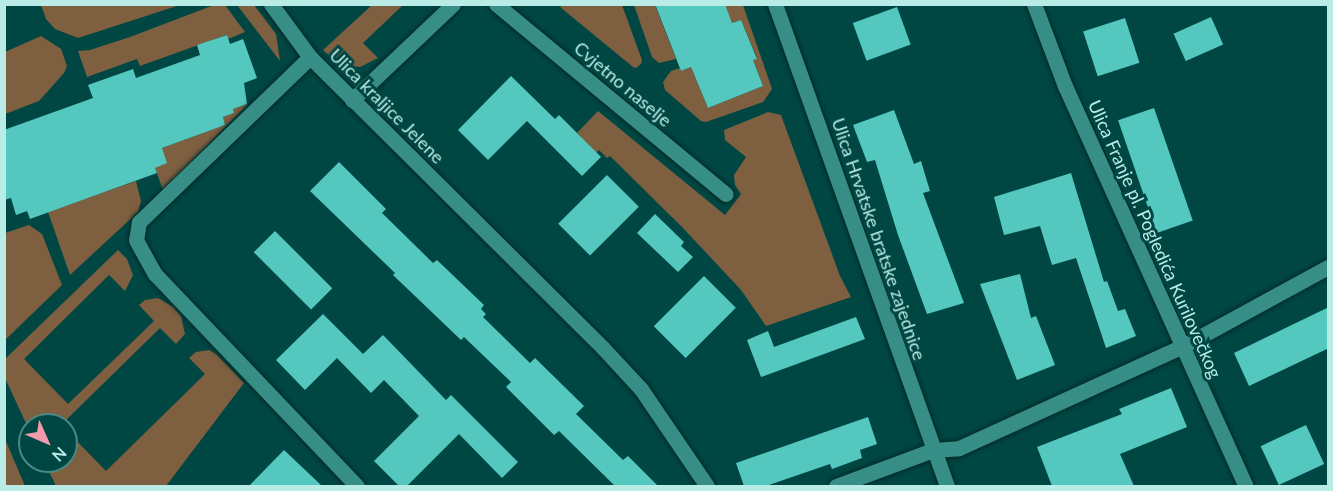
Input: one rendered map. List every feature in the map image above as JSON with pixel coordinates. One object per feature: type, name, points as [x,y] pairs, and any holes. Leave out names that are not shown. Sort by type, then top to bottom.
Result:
[{"type":"street","points":[[271,4],[310,57]]},
{"type":"street","points":[[352,100],[453,4]]},
{"type":"street","name":"Cvjetno naselje","points":[[496,4],[726,194]]},
{"type":"street","name":"Ulica Hrvatske bratske zajednice","points":[[775,4],[946,486]]},
{"type":"street","name":"Ulica Franje pl. Pogledića Kurilovečkog","points":[[1034,4],[1065,86],[1246,486]]},
{"type":"street","name":"Ulica kraljice Jelene","points":[[357,486],[155,274],[136,240],[138,222],[310,57],[618,364],[671,430],[707,486]]},
{"type":"street","points":[[836,486],[933,450],[959,448],[1183,346],[1329,267]]},
{"type":"shaded area","points":[[41,4],[180,5],[78,38],[55,29],[46,19]]},
{"type":"shaded area","points":[[566,4],[622,5],[642,60],[641,64],[636,68],[633,67],[560,7]]},
{"type":"shaded area","points":[[214,5],[225,5],[245,32],[228,39],[226,35],[140,66],[137,59],[87,77],[78,51],[90,50],[130,37]]},
{"type":"shaded area","points":[[237,5],[254,5],[276,34],[280,61]]},
{"type":"shaded area","points":[[372,5],[403,5],[363,43],[378,58],[360,67],[341,65],[323,50]]},
{"type":"shaded area","points":[[634,5],[655,5],[676,59],[659,63],[652,57]]},
{"type":"shaded area","points":[[725,5],[743,5],[772,89],[763,102],[706,122],[701,121],[665,90],[663,82],[671,71],[680,68],[681,71],[691,67],[708,108],[763,86],[753,60],[757,58],[741,20],[732,23]]},
{"type":"shaded area","points":[[41,36],[61,49],[67,66],[64,73],[39,101],[5,114],[5,52]]},
{"type":"shaded area","points":[[248,104],[163,190],[155,168],[162,148],[225,125],[223,117],[234,113],[233,109]]},
{"type":"shaded area","points":[[598,111],[725,215],[741,194],[735,185],[734,175],[746,157],[725,140],[724,130],[768,112],[781,115],[840,276],[851,297],[766,326],[741,290],[683,228],[610,156],[607,158],[599,150],[596,153],[577,133]]},
{"type":"shaded area","points":[[136,181],[141,201],[138,212],[70,275],[48,212]]},
{"type":"shaded area","points":[[29,225],[42,234],[62,285],[5,340],[5,233]]},
{"type":"shaded area","points":[[118,250],[127,259],[133,275],[125,291],[109,275],[24,359],[68,404],[154,321],[139,305],[145,300],[158,298],[173,307],[181,316],[185,334],[176,344],[160,328],[73,413],[21,413],[5,378],[5,359]]},
{"type":"shaded area","points":[[209,350],[216,354],[244,383],[166,486],[56,486],[50,473],[78,473],[78,442],[106,471],[205,374],[189,358],[196,352]]},
{"type":"shaded area","points":[[4,439],[25,486],[5,486]]},
{"type":"building","points":[[655,4],[725,4],[732,23],[741,20],[757,59],[753,60],[763,86],[708,108],[691,67],[681,71]]},
{"type":"building","points":[[897,7],[911,45],[867,61],[853,23]]},
{"type":"building","points":[[1211,17],[1223,44],[1186,61],[1174,34]]},
{"type":"building","points":[[1125,18],[1140,63],[1098,76],[1083,32]]},
{"type":"building","points":[[227,35],[230,44],[243,39],[257,78],[244,83],[247,104],[233,109],[234,113],[223,117],[225,125],[162,148],[167,163],[155,168],[157,173],[30,219],[27,211],[16,215],[11,198],[4,200],[4,130],[93,98],[88,85],[133,69],[136,78],[200,55],[197,45]]},
{"type":"building","points":[[511,76],[555,119],[559,115],[601,157],[582,176],[527,121],[488,160],[458,130]]},
{"type":"building","points":[[1154,108],[1193,221],[1157,233],[1118,120]]},
{"type":"building","points":[[894,110],[914,164],[921,161],[930,191],[923,193],[964,303],[927,314],[898,235],[875,160],[867,162],[853,125]]},
{"type":"building","points":[[339,162],[386,209],[382,213],[433,263],[437,260],[484,305],[481,309],[486,314],[483,317],[530,363],[535,358],[584,406],[576,414],[623,460],[628,456],[658,486],[615,486],[559,431],[554,435],[506,387],[511,382],[464,337],[461,340],[310,191]]},
{"type":"building","points":[[1071,173],[1104,282],[1107,281],[1118,311],[1125,309],[1136,336],[1106,348],[1076,258],[1052,265],[1040,226],[1004,235],[994,197]]},
{"type":"building","points":[[607,175],[639,207],[590,256],[558,224]]},
{"type":"building","points":[[655,214],[684,242],[681,246],[693,257],[678,272],[637,233]]},
{"type":"building","points":[[275,231],[332,288],[311,309],[254,252]]},
{"type":"building","points":[[1020,274],[1031,318],[1036,316],[1055,365],[1017,380],[980,284]]},
{"type":"building","points":[[704,276],[736,308],[686,358],[654,326]]},
{"type":"building","points":[[1329,307],[1329,348],[1249,386],[1234,353]]},
{"type":"building","points":[[323,314],[363,354],[383,335],[446,400],[451,395],[518,462],[502,478],[459,434],[407,486],[399,486],[374,461],[419,416],[384,380],[371,393],[337,358],[305,390],[276,360]]},
{"type":"building","points":[[856,317],[865,339],[761,377],[747,340],[768,331],[774,347]]},
{"type":"building","points":[[1171,388],[1187,427],[1120,454],[1134,486],[1052,486],[1037,447],[1122,414],[1119,409]]},
{"type":"building","points":[[868,417],[877,444],[860,450],[862,458],[832,469],[830,464],[766,486],[744,486],[736,463]]},
{"type":"building","points":[[1306,425],[1324,464],[1279,485],[1261,446]]},
{"type":"building","points":[[284,450],[322,486],[249,486]]}]
